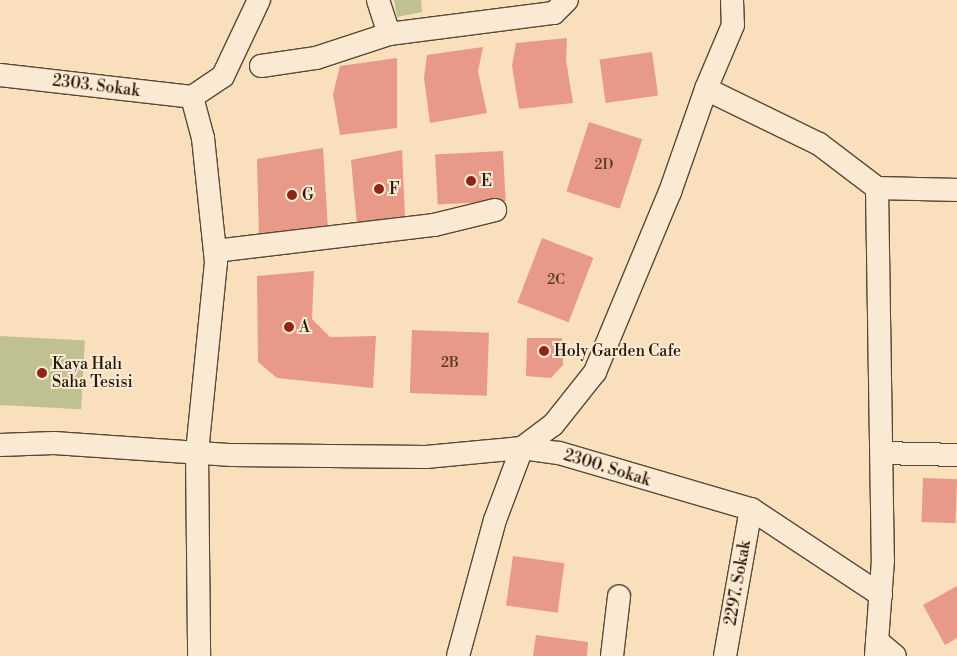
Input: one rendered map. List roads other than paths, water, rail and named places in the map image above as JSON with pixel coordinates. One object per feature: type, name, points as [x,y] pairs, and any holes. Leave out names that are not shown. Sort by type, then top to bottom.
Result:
[{"type":"street","points":[[200,656],[197,452],[215,251],[204,138],[192,97],[223,76],[259,0]]},
{"type":"street","points":[[378,0],[389,34]]},
{"type":"street","points":[[261,66],[316,58],[389,34],[554,13],[567,0]]},
{"type":"street","points":[[458,656],[495,520],[522,448],[553,425],[595,372],[670,192],[706,89],[733,25],[732,0]]},
{"type":"street","name":"2303. Sokak","points":[[0,75],[192,97]]},
{"type":"street","points":[[706,89],[819,144],[877,188],[957,190]]},
{"type":"street","points":[[877,188],[882,453],[881,595],[877,648],[895,656]]},
{"type":"street","points":[[215,251],[434,225],[495,210]]},
{"type":"street","name":"2300. Sokak","points":[[0,445],[54,443],[197,452],[426,457],[522,448],[559,454],[750,510],[881,595]]},
{"type":"street","points":[[882,453],[957,455]]},
{"type":"street","name":"2297. Sokak","points":[[725,656],[750,510]]},
{"type":"street","points":[[612,656],[619,596]]},
{"type":"place","name":"E","points":[[471,181]]},
{"type":"place","name":"F","points":[[379,189]]},
{"type":"place","name":"G","points":[[292,195]]},
{"type":"place","name":"A","points":[[289,327]]},
{"type":"place","name":"Holy Garden Cafe","points":[[544,351]]},
{"type":"place","name":"Kaya Halı Saha Tesisi","points":[[42,373]]}]
